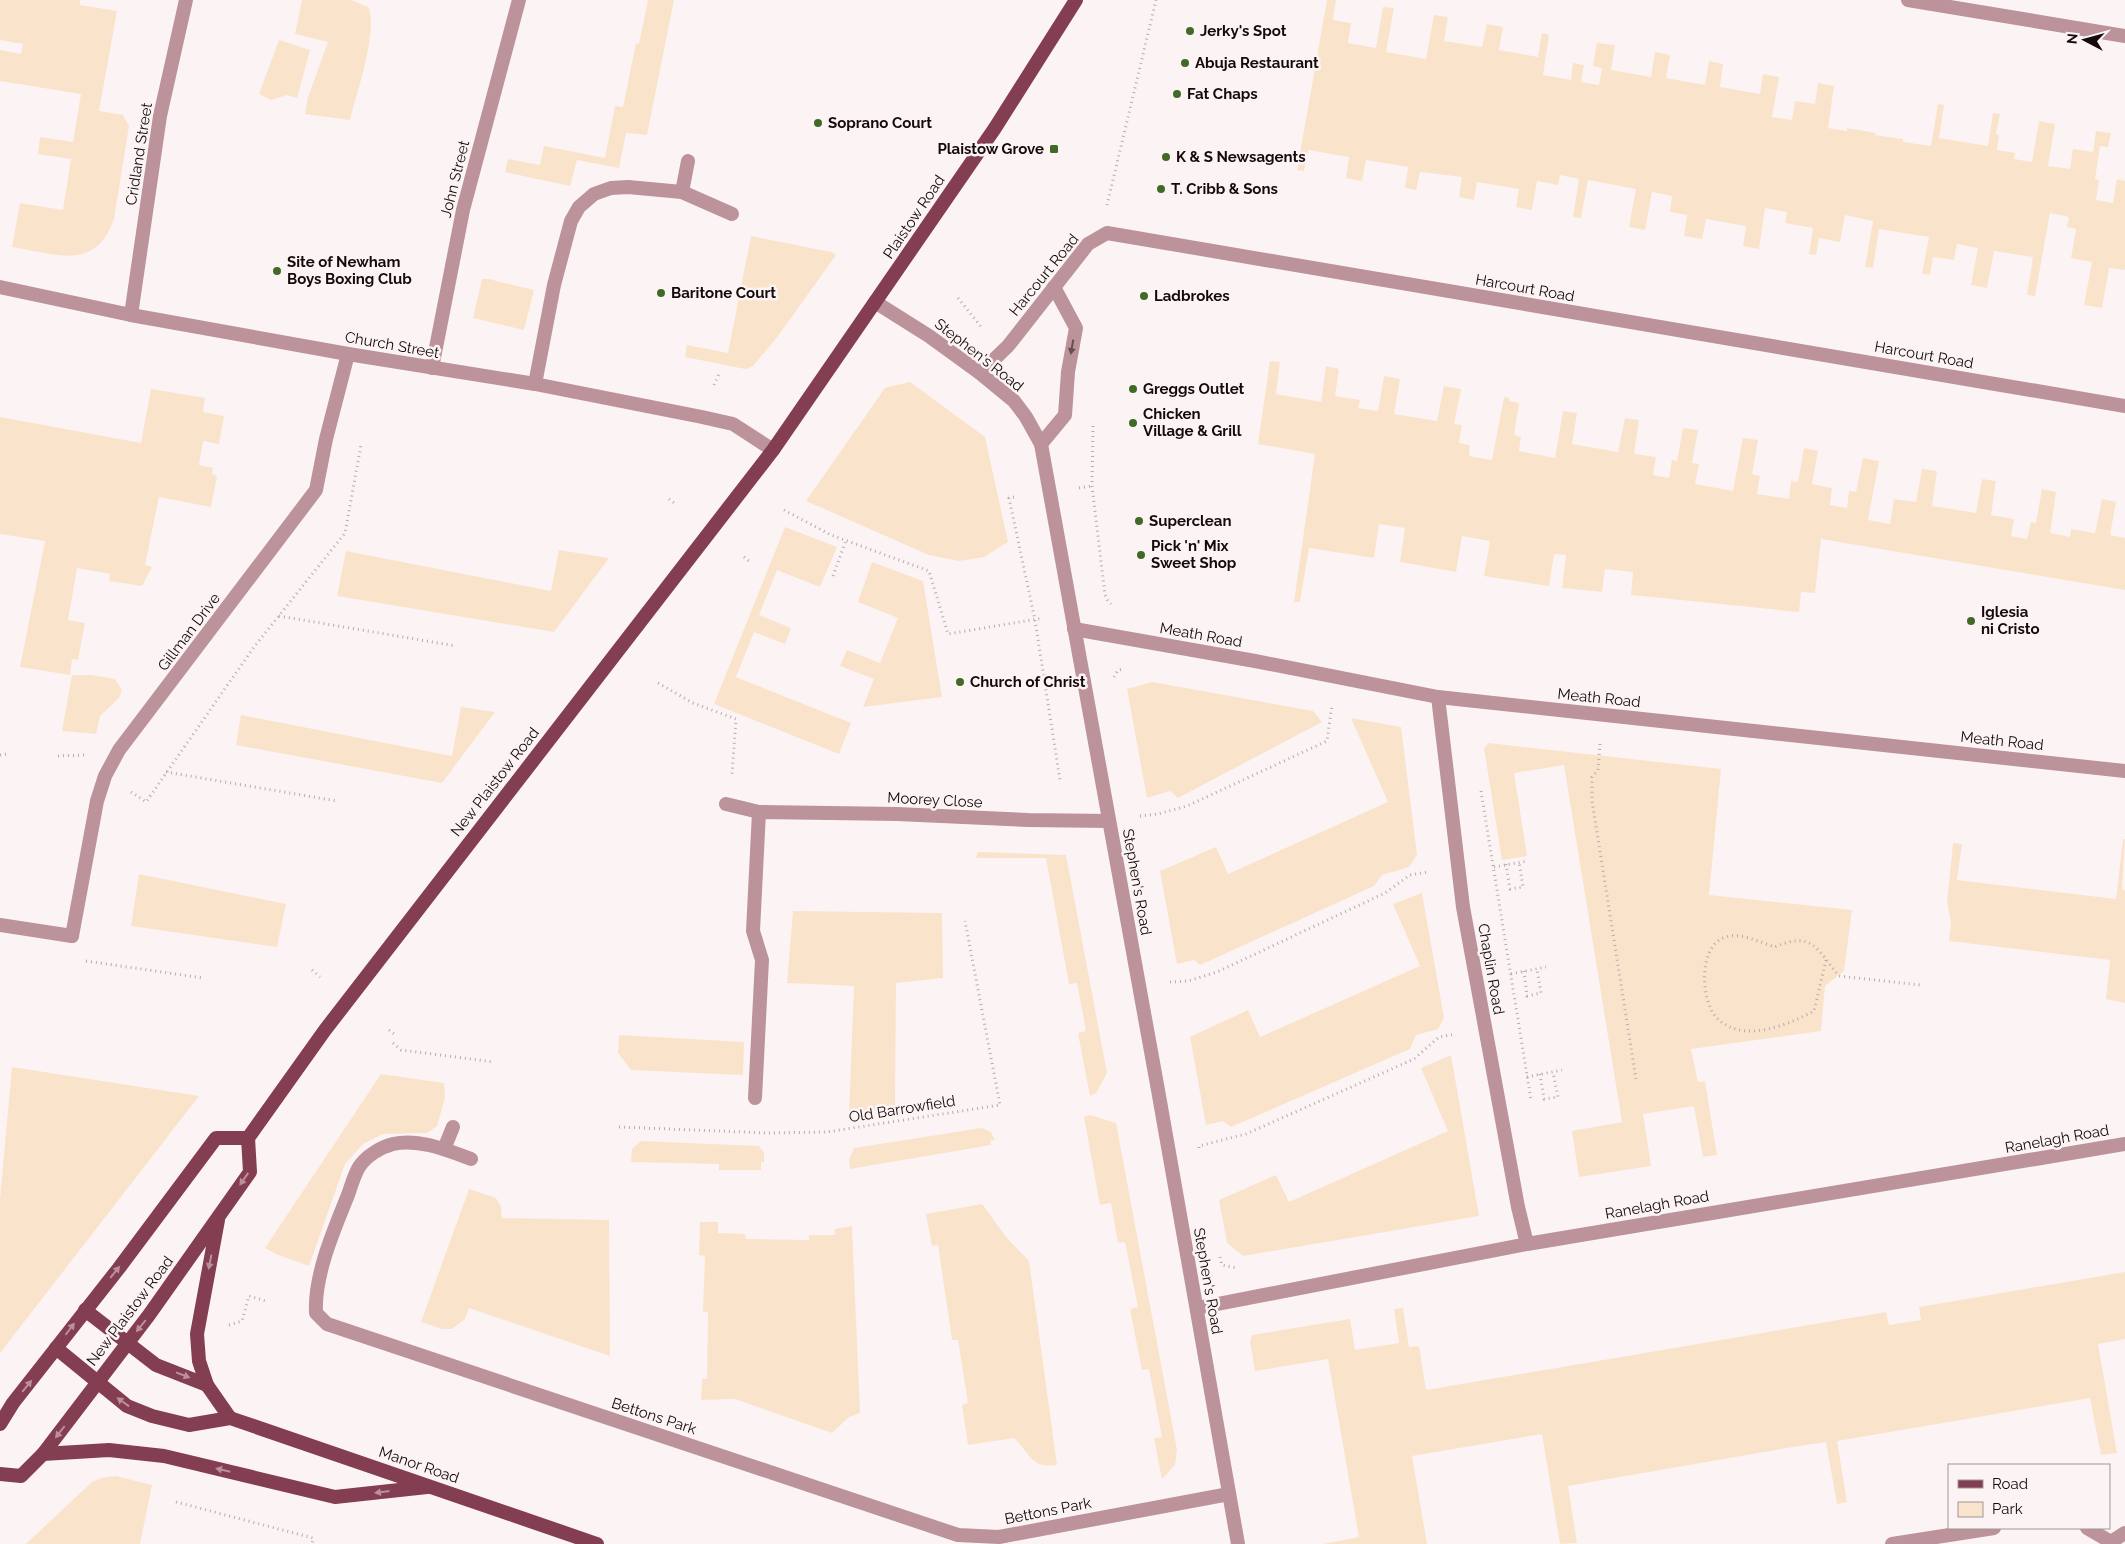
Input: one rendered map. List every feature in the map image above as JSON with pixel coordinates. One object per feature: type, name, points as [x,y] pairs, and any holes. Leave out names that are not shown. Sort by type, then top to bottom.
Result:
[{"type":"main road","name":"Plaistow Road","points":[[773,450],[1000,120],[1076,0]]},
{"type":"main road","name":"New Plaistow Road","points":[[0,1474],[21,1476],[43,1454],[150,1315],[250,1172],[248,1138],[353,992],[773,450]]},
{"type":"main road","points":[[0,1424],[13,1403],[216,1138],[248,1138]]},
{"type":"main road","points":[[219,1214],[197,1334],[199,1361],[207,1384],[230,1418]]},
{"type":"main road","points":[[85,1310],[156,1365],[207,1384]]},
{"type":"main road","name":"Manor Road","points":[[56,1348],[127,1406],[152,1416],[189,1425],[230,1418],[597,1544]]},
{"type":"main road","points":[[43,1454],[109,1450],[164,1456],[335,1497],[430,1486]]},
{"type":"street","name":"Cridland Street","points":[[131,315],[160,116],[186,0]]},
{"type":"street","name":"John Street","points":[[432,368],[464,210],[519,0]]},
{"type":"street","points":[[1908,0],[2125,36]]},
{"type":"street","points":[[682,192],[688,161]]},
{"type":"street","points":[[535,384],[554,285],[572,221],[579,207],[594,194],[611,188],[628,187],[682,192],[732,214]]},
{"type":"street","name":"Harcourt Road","points":[[980,373],[1008,346],[1088,244],[1107,233],[2125,406]]},
{"type":"street","name":"Church Street","points":[[0,287],[131,315],[348,354],[535,384],[732,424],[773,450]]},
{"type":"street","points":[[1041,444],[1065,414],[1068,372],[1076,328],[1054,287]]},
{"type":"street","name":"Stephen's Road","points":[[875,302],[915,326],[980,373],[1014,401],[1026,417],[1041,444],[1238,1544]]},
{"type":"street","name":"Gillman Drive","points":[[72,936],[96,801],[105,776],[119,750],[316,490],[326,439],[348,354]]},
{"type":"street","name":"Meath Road","points":[[1074,629],[1256,661],[1438,697],[2125,771]]},
{"type":"street","name":"Chaplin Road","points":[[1438,697],[1463,907],[1516,1197],[1527,1244]]},
{"type":"street","name":"Moorey Close","points":[[728,805],[759,812],[897,814],[1028,820],[1109,820]]},
{"type":"street","points":[[755,1098],[762,960],[753,931],[759,812]]},
{"type":"street","points":[[0,925],[72,936]]},
{"type":"street","points":[[444,1149],[453,1127]]},
{"type":"street","name":"Bettons Park","points":[[471,1159],[444,1149],[412,1142],[393,1144],[373,1153],[359,1167],[334,1230],[315,1294],[316,1312],[327,1324],[958,1535],[999,1537],[1229,1494]]},
{"type":"street","name":"Ranelagh Road","points":[[1197,1308],[1527,1244],[2125,1144]]},
{"type":"street","points":[[1892,1544],[1988,1529]]},
{"type":"street","points":[[2089,1529],[2112,1543],[2125,1533]]},
{"type":"path","points":[[1107,233],[1106,212],[1156,0]]},
{"type":"path","points":[[958,298],[982,328]]},
{"type":"path","points":[[714,385],[720,374]]},
{"type":"path","points":[[1093,417],[1092,486],[1105,595],[1113,605]]},
{"type":"path","points":[[105,776],[146,802],[254,647],[345,532],[361,445]]},
{"type":"path","points":[[1079,488],[1092,486]]},
{"type":"path","points":[[1014,498],[1009,498],[1035,620],[1060,780]]},
{"type":"path","points":[[669,499],[677,506]]},
{"type":"path","points":[[784,510],[831,535],[929,571],[948,634],[1044,618]]},
{"type":"path","points":[[833,576],[846,540]]},
{"type":"path","points":[[744,557],[750,562]]},
{"type":"path","points":[[279,616],[456,646]]},
{"type":"path","points":[[1114,681],[1118,670],[1125,668]]},
{"type":"path","points":[[658,683],[693,703],[736,719],[728,805]]},
{"type":"path","points":[[1323,703],[1341,706]]},
{"type":"path","points":[[1140,816],[1158,814],[1187,806],[1327,741],[1333,705]]},
{"type":"path","points":[[1600,740],[1598,770],[1592,777],[1592,801],[1636,1079]]},
{"type":"path","points":[[0,755],[6,754]]},
{"type":"path","points":[[166,772],[337,801]]},
{"type":"path","points":[[1480,784],[1532,1106]]},
{"type":"path","points":[[1138,806],[1142,826]]},
{"type":"path","points":[[1494,867],[1528,861]]},
{"type":"path","points":[[1506,864],[1510,889],[1523,887],[1519,862]]},
{"type":"path","points":[[1170,982],[1188,981],[1217,972],[1385,892],[1410,875],[1428,872],[1426,863]]},
{"type":"path","name":"Old Barrowfield","points":[[619,1127],[827,1132],[1000,1106],[965,921]]},
{"type":"path","points":[[72,936],[69,959],[203,978]]},
{"type":"path","points":[[1826,960],[1814,1011],[1799,1019],[1777,1027],[1751,1031],[1735,1029],[1720,1021],[1712,1012],[1705,978],[1706,958],[1714,944],[1726,936],[1742,937],[1775,947],[1786,942],[1803,940],[1812,943],[1826,960],[1839,976],[1920,985]]},
{"type":"path","points":[[1511,974],[1546,968]]},
{"type":"path","points":[[1524,971],[1527,996],[1541,993],[1536,969]]},
{"type":"path","points":[[312,970],[320,977]]},
{"type":"path","points":[[1168,972],[1171,991]]},
{"type":"path","points":[[1454,1024],[1458,1043]]},
{"type":"path","points":[[389,1030],[397,1036]]},
{"type":"path","points":[[1199,1146],[1246,1134],[1414,1059],[1439,1037],[1456,1034]]},
{"type":"path","points":[[393,1043],[401,1050],[494,1062]]},
{"type":"path","points":[[1527,1077],[1562,1070]]},
{"type":"path","points":[[1540,1074],[1544,1099],[1558,1096],[1553,1072]]},
{"type":"path","points":[[1197,1137],[1200,1155]]},
{"type":"path","points":[[1219,1255],[1222,1264],[1229,1268],[1241,1269]]},
{"type":"path","points":[[223,1328],[242,1320],[249,1296],[266,1301]]},
{"type":"path","points":[[176,1502],[313,1538],[312,1544]]},
{"type":"green space","points":[[0,0],[80,0],[80,5],[117,11],[99,111],[123,115],[129,126],[114,219],[106,236],[96,247],[85,253],[59,255],[12,247],[20,203],[63,210],[71,159],[38,154],[40,137],[73,142],[81,94],[0,81],[0,50],[21,54],[23,44],[0,40]]},
{"type":"green space","points":[[302,0],[351,0],[368,7],[371,17],[369,46],[350,120],[305,114],[308,97],[328,42],[295,34]]},
{"type":"green space","points":[[648,0],[674,0],[647,135],[626,133],[619,168],[577,160],[570,186],[505,172],[508,159],[540,165],[544,146],[605,158],[615,106],[623,107],[636,43],[639,44]]},
{"type":"green space","points":[[1327,0],[1336,0],[1333,20],[1351,23],[1348,43],[1376,48],[1383,7],[1394,8],[1386,52],[1426,59],[1434,15],[1448,17],[1444,41],[1482,47],[1487,24],[1503,27],[1499,50],[1538,57],[1542,33],[1549,35],[1543,75],[1571,80],[1573,63],[1584,65],[1581,82],[1599,85],[1602,68],[1593,66],[1597,43],[1615,45],[1611,70],[1651,77],[1655,52],[1670,55],[1666,78],[1705,85],[1709,61],[1723,64],[1720,87],[1760,94],[1763,74],[1779,77],[1772,117],[1792,120],[1795,101],[1815,104],[1818,83],[1834,86],[1828,128],[1847,131],[1847,128],[1876,133],[1875,135],[1903,139],[1903,142],[1931,146],[1938,104],[1944,105],[1939,138],[1988,146],[1993,113],[2000,114],[1996,134],[1999,135],[1997,150],[2015,153],[2014,159],[2032,162],[2039,121],[2055,124],[2048,166],[2070,169],[2073,149],[2093,152],[2096,131],[2111,133],[2108,147],[2100,146],[2095,179],[2099,180],[2096,200],[2113,203],[2117,179],[2125,181],[2125,270],[2109,268],[2102,308],[2084,305],[2092,262],[2071,258],[2076,229],[2067,227],[2069,217],[2050,213],[2035,296],[2027,295],[2033,257],[1994,251],[1987,288],[1971,285],[1978,248],[1957,244],[1954,260],[1933,257],[1930,275],[1922,274],[1929,237],[1879,229],[1873,268],[1865,267],[1873,221],[1845,215],[1840,242],[1819,238],[1816,255],[1809,254],[1813,228],[1785,223],[1787,212],[1765,208],[1759,249],[1743,246],[1746,226],[1706,219],[1702,239],[1684,236],[1687,215],[1670,212],[1672,196],[1652,192],[1645,230],[1629,227],[1636,189],[1588,180],[1581,218],[1573,217],[1579,179],[1560,175],[1558,185],[1537,181],[1532,210],[1516,207],[1519,189],[1477,182],[1474,200],[1459,197],[1462,177],[1420,172],[1416,190],[1405,188],[1408,167],[1366,160],[1362,181],[1346,178],[1349,157],[1308,150],[1304,171],[1297,170]]},
{"type":"green space","points":[[279,40],[310,50],[297,98],[287,95],[271,100],[259,94]]},
{"type":"green space","points":[[751,236],[831,252],[836,255],[778,336],[753,366],[746,369],[685,357],[687,345],[728,353]]},
{"type":"green space","points":[[482,279],[534,290],[524,330],[473,318]]},
{"type":"green space","points":[[1270,361],[1280,362],[1276,394],[1321,402],[1326,366],[1339,369],[1335,396],[1360,400],[1358,408],[1378,411],[1384,376],[1400,379],[1394,414],[1437,421],[1444,386],[1461,389],[1454,424],[1462,425],[1459,443],[1470,445],[1469,456],[1492,460],[1504,397],[1509,398],[1509,401],[1519,403],[1514,435],[1521,437],[1519,451],[1555,458],[1563,411],[1577,413],[1572,444],[1618,452],[1625,418],[1639,420],[1634,454],[1656,457],[1653,475],[1669,478],[1672,460],[1677,461],[1683,428],[1698,430],[1692,463],[1699,464],[1695,484],[1733,491],[1743,438],[1758,440],[1752,474],[1760,476],[1757,494],[1789,499],[1791,481],[1798,482],[1804,448],[1818,451],[1812,484],[1832,488],[1830,505],[1847,508],[1849,491],[1856,492],[1863,458],[1879,461],[1868,520],[1890,524],[1894,499],[1916,502],[1922,469],[1937,471],[1932,506],[1976,513],[1982,479],[1996,481],[1991,515],[2014,519],[2011,536],[2027,539],[2031,522],[2036,523],[2042,489],[2056,492],[2050,533],[2070,537],[2071,529],[2095,533],[2102,499],[2116,502],[2110,535],[2125,538],[2125,590],[1821,539],[1815,593],[1801,592],[1799,612],[1631,595],[1633,572],[1605,569],[1602,592],[1562,588],[1566,555],[1554,554],[1549,586],[1484,576],[1490,541],[1462,536],[1456,572],[1400,562],[1405,528],[1379,524],[1374,558],[1309,548],[1300,602],[1294,602],[1315,454],[1258,444]]},
{"type":"green space","points":[[910,382],[985,437],[1008,542],[984,557],[959,561],[929,555],[806,501],[885,388]]},
{"type":"green space","points":[[151,389],[205,398],[203,412],[224,416],[219,444],[203,441],[199,465],[213,468],[212,474],[217,476],[211,507],[159,497],[145,565],[152,567],[142,586],[109,581],[110,574],[77,568],[68,620],[85,623],[78,660],[72,659],[70,675],[20,667],[45,541],[0,534],[0,417],[141,443]]},
{"type":"green space","points":[[785,527],[837,547],[820,587],[777,570],[759,615],[791,628],[785,644],[754,632],[736,677],[851,723],[839,754],[714,704]]},
{"type":"green space","points":[[559,550],[609,558],[554,632],[337,596],[346,551],[551,591]]},
{"type":"green space","points":[[872,562],[923,581],[942,697],[863,707],[874,679],[840,666],[847,650],[880,663],[898,618],[858,602]]},
{"type":"green space","points":[[72,675],[91,675],[115,679],[122,690],[119,698],[100,716],[96,734],[62,731]]},
{"type":"green space","points":[[1152,682],[1313,711],[1322,722],[1178,798],[1170,791],[1147,798],[1127,689]]},
{"type":"green space","points":[[461,707],[495,712],[442,783],[236,745],[241,715],[452,756]]},
{"type":"green space","points":[[1351,718],[1401,727],[1417,855],[1409,867],[1382,875],[1374,886],[1200,965],[1194,960],[1177,964],[1160,871],[1216,847],[1228,874],[1388,802]]},
{"type":"green space","points":[[1489,743],[1721,769],[1709,895],[1852,910],[1844,971],[1825,986],[1821,1031],[1691,1049],[1698,1082],[1705,1081],[1717,1155],[1703,1157],[1694,1106],[1643,1114],[1651,1166],[1579,1177],[1572,1131],[1622,1122],[1564,765],[1514,773],[1527,856],[1502,860],[1484,748]]},
{"type":"green space","points":[[2123,839],[2125,839],[2122,889],[2125,890],[2125,1003],[2106,999],[2110,960],[1949,941],[1951,922],[1947,902],[1953,843],[1962,844],[1957,880],[2116,899]]},
{"type":"green space","points":[[978,852],[1066,855],[1107,1073],[1096,1093],[1090,1096],[1078,1033],[1086,1031],[1077,983],[1069,984],[1046,858],[976,858]]},
{"type":"green space","points":[[139,874],[286,904],[277,947],[131,926]]},
{"type":"green space","points":[[1422,893],[1444,1018],[1438,1029],[1416,1035],[1410,1049],[1231,1127],[1223,1121],[1206,1125],[1190,1037],[1248,1010],[1260,1037],[1420,966],[1393,904]]},
{"type":"green space","points":[[793,911],[942,913],[943,978],[896,983],[895,1105],[849,1115],[854,986],[787,983]]},
{"type":"green space","points":[[619,1035],[744,1042],[743,1075],[631,1070],[618,1053]]},
{"type":"green space","points":[[1451,1055],[1479,1216],[1243,1256],[1227,1243],[1219,1200],[1276,1175],[1289,1202],[1448,1131],[1421,1068]]},
{"type":"green space","points":[[12,1067],[199,1096],[0,1353],[0,1199]]},
{"type":"green space","points":[[381,1074],[444,1083],[445,1098],[437,1126],[427,1133],[383,1134],[363,1144],[345,1164],[309,1266],[265,1248]]},
{"type":"green space","points":[[1090,1115],[1116,1123],[1177,1450],[1175,1465],[1162,1479],[1154,1438],[1162,1437],[1149,1369],[1142,1370],[1130,1309],[1138,1307],[1125,1242],[1118,1243],[1111,1203],[1100,1205],[1084,1117]]},
{"type":"green space","points":[[982,1128],[991,1132],[995,1140],[990,1141],[991,1145],[850,1169],[849,1159],[854,1148]]},
{"type":"green space","points":[[641,1141],[759,1146],[764,1153],[764,1162],[761,1162],[761,1170],[719,1170],[719,1164],[631,1162],[632,1149]]},
{"type":"green space","points":[[469,1189],[496,1198],[501,1207],[502,1218],[609,1220],[610,1356],[469,1308],[465,1319],[452,1329],[442,1329],[421,1322]]},
{"type":"green space","points":[[982,1204],[1007,1238],[1029,1261],[1057,1465],[1048,1466],[1036,1462],[1014,1438],[968,1445],[962,1405],[968,1403],[958,1340],[952,1340],[938,1245],[932,1246],[926,1214]]},
{"type":"green space","points":[[700,1222],[718,1222],[718,1233],[745,1234],[746,1239],[809,1240],[809,1235],[835,1235],[835,1229],[852,1226],[860,1413],[849,1417],[832,1433],[735,1399],[701,1400],[702,1379],[707,1379],[708,1312],[703,1312],[705,1256],[699,1255]]},
{"type":"green space","points":[[2125,1272],[2125,1339],[2098,1344],[2117,1453],[2101,1455],[2090,1398],[1837,1441],[1847,1502],[1837,1504],[1826,1442],[1793,1447],[1568,1486],[1577,1543],[1560,1544],[1542,1434],[1412,1456],[1427,1544],[1323,1544],[1359,1537],[1328,1359],[1255,1371],[1250,1341],[1252,1335],[1350,1319],[1355,1350],[1399,1343],[1394,1309],[1403,1308],[1409,1347],[1419,1346],[1426,1390],[1886,1312],[1889,1325],[1921,1320],[1919,1307]]},
{"type":"green space","points":[[116,1476],[152,1485],[140,1544],[26,1544],[92,1482],[101,1478]]},
{"type":"place","name":"Jerky's Spot","points":[[1190,31]]},
{"type":"place","name":"Abuja Restaurant","points":[[1185,63]]},
{"type":"place","name":"Fat Chaps","points":[[1177,94]]},
{"type":"place","name":"Soprano Court","points":[[818,123]]},
{"type":"place","name":"Plaistow Grove","points":[[1054,149]]},
{"type":"place","name":"K & S Newsagents","points":[[1166,157]]},
{"type":"place","name":"T. Cribb & Sons","points":[[1161,189]]},
{"type":"place","name":"Site of Newham Boys Boxing Club","points":[[277,271]]},
{"type":"place","name":"Baritone Court","points":[[661,293]]},
{"type":"place","name":"Ladbrokes","points":[[1144,296]]},
{"type":"place","name":"Greggs Outlet","points":[[1133,389]]},
{"type":"place","name":"Chicken Village & Grill","points":[[1133,423]]},
{"type":"place","name":"Superclean","points":[[1139,521]]},
{"type":"place","name":"Pick 'n' Mix Sweet Shop","points":[[1141,555]]},
{"type":"place","name":"Iglesia ni Cristo","points":[[1971,621]]},
{"type":"place","name":"Church of Christ","points":[[960,682]]}]
